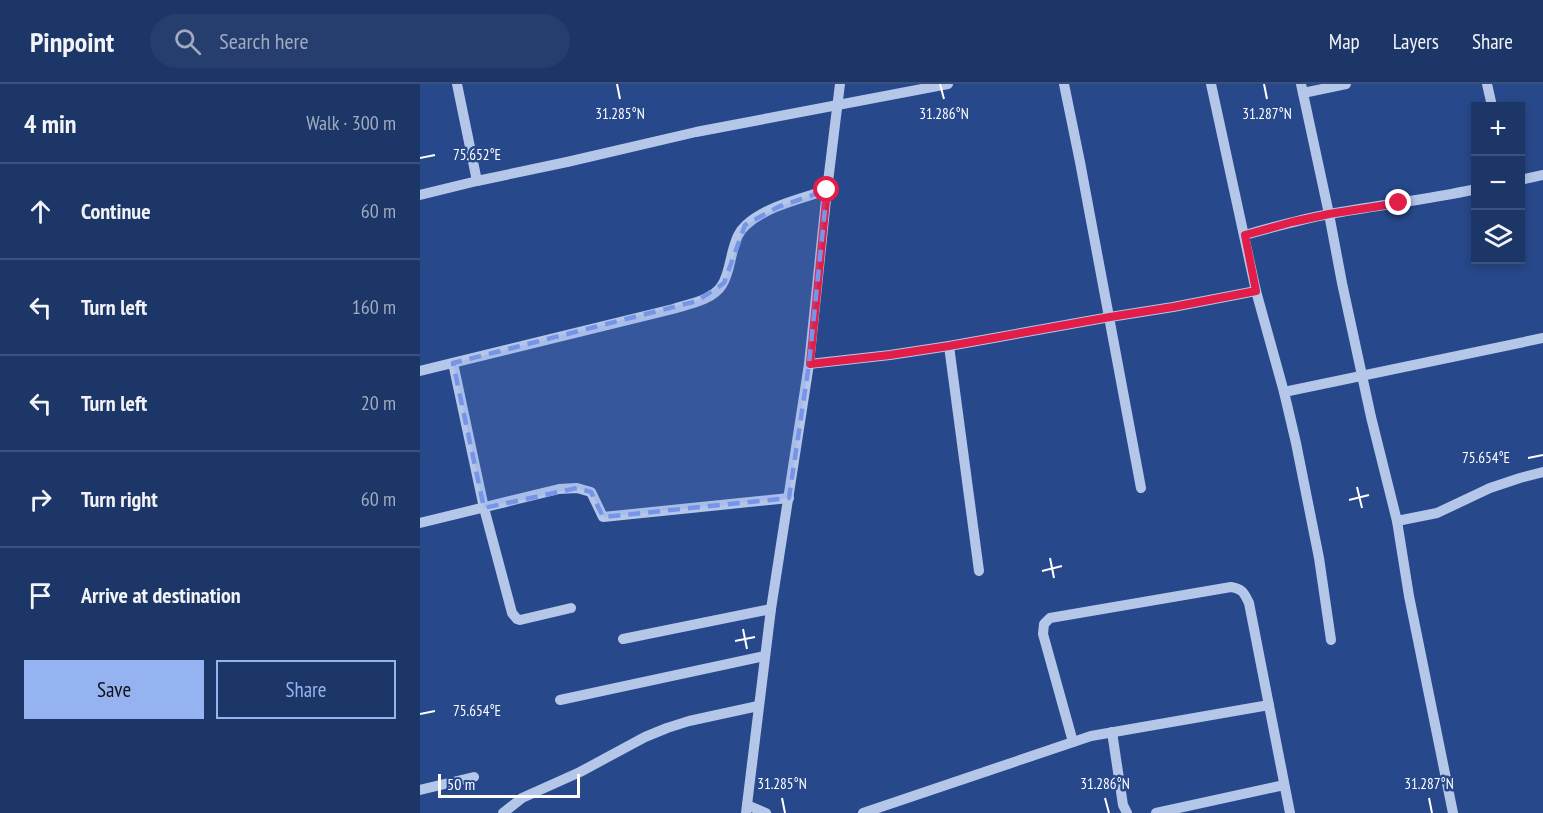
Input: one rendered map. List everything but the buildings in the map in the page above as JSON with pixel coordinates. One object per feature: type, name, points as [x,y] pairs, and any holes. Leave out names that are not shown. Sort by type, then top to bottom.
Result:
[{"type":"street","points":[[457,84],[477,181]]},
{"type":"street","points":[[766,813],[746,809],[771,609],[810,364],[840,84]]},
{"type":"street","points":[[420,195],[696,132],[948,84]]},
{"type":"street","points":[[1064,84],[1141,488]]},
{"type":"street","points":[[1211,84],[1256,291],[1296,443],[1319,558],[1331,640]]},
{"type":"street","points":[[1346,84],[1302,89],[1371,417],[1397,521],[1409,596],[1453,813]]},
{"type":"street","points":[[1487,84],[1491,102]]},
{"type":"street","points":[[1525,179],[1543,175]]},
{"type":"street","points":[[420,371],[673,309],[697,301],[717,292],[724,283],[736,238],[745,225],[759,215],[827,190]]},
{"type":"street","points":[[1245,235],[1329,214],[1471,190]]},
{"type":"street","points":[[810,364],[949,346],[1256,291]]},
{"type":"street","points":[[1284,392],[1543,338]]},
{"type":"street","points":[[949,346],[979,572]]},
{"type":"street","points":[[453,363],[484,508],[514,617],[520,620],[571,608]]},
{"type":"street","points":[[1397,521],[1437,513],[1490,488],[1543,472]]},
{"type":"street","points":[[420,523],[559,489],[577,488],[591,492],[603,517],[789,498]]},
{"type":"street","points":[[1073,742],[1043,634],[1044,624],[1050,618],[1231,587],[1239,589],[1250,603],[1290,813]]},
{"type":"street","points":[[623,639],[771,609]]},
{"type":"street","points":[[560,700],[765,656]]},
{"type":"street","points":[[863,813],[1091,736],[1269,705]]},
{"type":"street","points":[[503,813],[522,798],[580,772],[645,737],[689,721],[759,706]]},
{"type":"street","points":[[1112,732],[1123,805],[1127,813]]},
{"type":"street","points":[[420,790],[474,777]]},
{"type":"street","points":[[1156,813],[1284,785]]},
{"type":"highlighted area","points":[[827,190],[809,364],[789,498],[603,517],[591,492],[577,488],[484,508],[453,363],[697,301],[724,283],[745,225],[778,207]]},
{"type":"route","points":[[827,190],[810,364],[949,346],[1256,291],[1245,235],[1329,214],[1399,203]]}]
